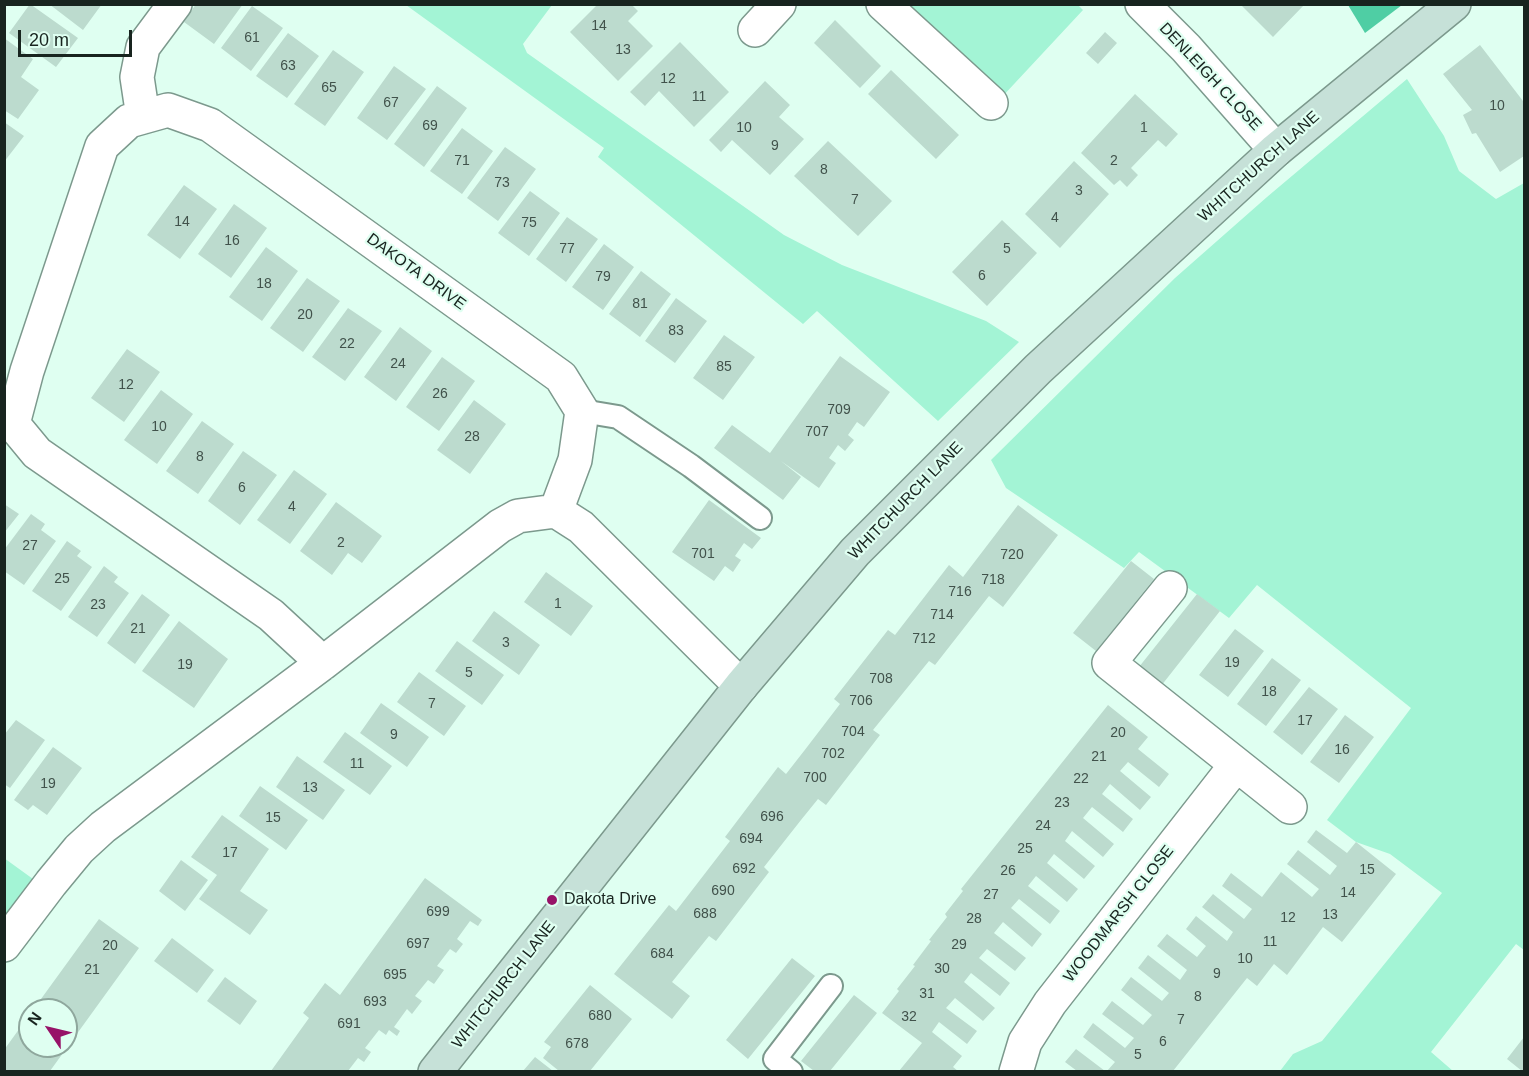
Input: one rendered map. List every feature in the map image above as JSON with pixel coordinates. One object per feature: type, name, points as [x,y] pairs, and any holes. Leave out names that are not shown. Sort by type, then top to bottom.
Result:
[{"type":"street","points":[[143,117],[137,77],[143,47],[175,4]]},
{"type":"street","points":[[755,30],[779,4]]},
{"type":"street","points":[[883,4],[991,103]]},
{"type":"street","name":"DENLEIGH CLOSE","points":[[1142,4],[1186,48],[1276,150]]},
{"type":"street","name":"WHITCHURCH LANE","points":[[435,1071],[741,686],[855,552],[1038,369],[1276,150],[1454,4]]},
{"type":"street","name":"DAKOTA DRIVE","points":[[323,663],[271,615],[37,453],[9,430],[102,146],[129,121],[168,110],[210,125],[561,377],[582,411]]},
{"type":"street","points":[[556,511],[575,460],[582,411]]},
{"type":"street","points":[[4,945],[79,849],[103,827],[323,663],[500,526],[518,516],[556,511],[581,527],[741,686]]},
{"type":"street","points":[[1170,588],[1109,663],[1290,807]]},
{"type":"street","name":"WOODMARSH CLOSE","points":[[1016,1071],[1026,1042],[1050,1003],[1236,765]]},
{"type":"lane","points":[[582,411],[618,417],[691,466],[760,518]]},
{"type":"lane","points":[[791,1071],[775,1059],[831,986]]},
{"type":"green space","points":[[1077,4],[1083,10],[1001,98],[900,5]]},
{"type":"green space","points":[[406,5],[552,5],[523,44],[527,53],[784,235],[842,265],[986,321],[1019,342],[938,421],[817,311],[803,324],[598,157],[604,148]]},
{"type":"green space","points":[[1348,5],[1402,5],[1365,33]]},
{"type":"green space","points":[[1407,79],[1444,136],[1459,171],[1496,199],[1524,183],[1524,950],[1516,944],[1431,1052],[1453,1071],[1280,1071],[1293,1054],[1322,1041],[1442,893],[1390,854],[1356,842],[1327,820],[1411,708],[1257,585],[1229,618],[1139,552],[1124,568],[1006,488],[991,460],[1175,278]]},
{"type":"green space","points":[[4,858],[33,879],[5,916],[4,916]]},
{"type":"building","points":[[30,4],[78,38],[56,67],[9,33]]},
{"type":"building","points":[[49,4],[102,4],[83,30]]},
{"type":"building","points":[[196,4],[243,4],[214,44],[184,22]]},
{"type":"building","points":[[598,4],[631,4],[638,11],[628,21],[653,46],[618,81],[570,32]]},
{"type":"building","points":[[1240,4],[1305,4],[1273,37]]},
{"type":"building","points":[[252,6],[283,28],[251,71],[221,48]]},
{"type":"building","points":[[835,20],[881,66],[860,88],[814,43]]},
{"type":"building","points":[[1105,32],[1117,43],[1098,64],[1086,53]]},
{"type":"building","points":[[288,33],[319,56],[287,98],[256,76]]},
{"type":"building","points":[[4,38],[33,59],[21,77],[39,90],[18,119],[4,110]]},
{"type":"building","points":[[680,42],[729,92],[694,127],[659,91],[645,106],[630,92]]},
{"type":"building","points":[[1480,45],[1524,100],[1524,156],[1500,172],[1476,133],[1472,134],[1463,115],[1472,110],[1443,74]]},
{"type":"building","points":[[333,50],[364,72],[325,126],[294,104]]},
{"type":"building","points":[[394,66],[426,89],[387,140],[357,118]]},
{"type":"building","points":[[891,70],[959,135],[936,159],[868,94]]},
{"type":"building","points":[[765,81],[790,105],[779,117],[804,139],[770,175],[732,140],[721,152],[709,140]]},
{"type":"building","points":[[437,86],[467,108],[424,167],[394,144]]},
{"type":"building","points":[[1135,94],[1178,134],[1166,147],[1158,140],[1131,168],[1138,175],[1127,187],[1120,180],[1114,185],[1081,153]]},
{"type":"building","points":[[4,122],[24,136],[4,162]]},
{"type":"building","points":[[462,128],[493,151],[462,194],[430,171]]},
{"type":"building","points":[[828,141],[892,201],[858,236],[794,176]]},
{"type":"building","points":[[505,147],[536,169],[498,221],[467,198]]},
{"type":"building","points":[[1074,161],[1109,194],[1060,248],[1025,214]]},
{"type":"building","points":[[184,185],[217,209],[180,259],[147,235]]},
{"type":"building","points":[[530,191],[560,213],[529,256],[498,233]]},
{"type":"building","points":[[234,204],[267,228],[231,278],[198,254]]},
{"type":"building","points":[[567,217],[598,239],[566,282],[536,259]]},
{"type":"building","points":[[1002,220],[1037,253],[987,306],[952,272]]},
{"type":"building","points":[[604,244],[634,267],[603,310],[572,287]]},
{"type":"building","points":[[266,247],[298,271],[262,321],[229,297]]},
{"type":"building","points":[[641,271],[671,294],[640,337],[609,314]]},
{"type":"building","points":[[307,278],[340,301],[303,352],[270,328]]},
{"type":"building","points":[[676,298],[707,321],[675,363],[645,341]]},
{"type":"building","points":[[348,308],[382,331],[345,381],[312,357]]},
{"type":"building","points":[[400,327],[432,351],[396,401],[364,377]]},
{"type":"building","points":[[724,335],[755,357],[723,400],[693,378]]},
{"type":"building","points":[[127,349],[160,372],[124,422],[91,398]]},
{"type":"building","points":[[840,356],[890,392],[864,427],[857,422],[848,435],[854,440],[845,451],[838,445],[829,458],[836,463],[819,488],[781,461],[801,477],[783,500],[714,448],[732,425],[770,453]]},
{"type":"building","points":[[442,357],[475,381],[439,431],[406,407]]},
{"type":"building","points":[[161,390],[193,414],[157,464],[124,440]]},
{"type":"building","points":[[474,400],[506,424],[470,474],[437,450]]},
{"type":"building","points":[[202,421],[234,444],[198,494],[166,471]]},
{"type":"building","points":[[243,451],[277,475],[240,525],[208,501]]},
{"type":"building","points":[[294,470],[327,494],[290,544],[257,520]]},
{"type":"building","points":[[709,500],[761,538],[752,549],[744,543],[735,556],[741,560],[733,572],[725,566],[714,581],[672,552]]},
{"type":"building","points":[[336,502],[382,536],[362,563],[348,553],[332,575],[300,551]]},
{"type":"building","points":[[4,504],[19,514],[4,533]]},
{"type":"building","points":[[1018,505],[1058,535],[1003,607],[989,596],[935,665],[929,661],[873,730],[880,735],[826,805],[818,799],[801,820],[764,867],[769,872],[716,941],[709,936],[672,982],[690,996],[672,1019],[614,974],[669,905],[676,911],[730,841],[725,837],[778,767],[786,774],[840,704],[834,699],[888,630],[895,635],[949,565],[963,577]]},
{"type":"building","points":[[31,514],[45,524],[41,530],[56,541],[24,585],[4,571],[4,550]]},
{"type":"building","points":[[67,541],[81,551],[77,556],[92,567],[61,611],[32,591]]},
{"type":"building","points":[[1131,561],[1154,579],[1096,651],[1073,633]]},
{"type":"building","points":[[104,566],[118,577],[114,582],[129,593],[97,637],[68,617]]},
{"type":"building","points":[[546,572],[593,606],[571,636],[524,602]]},
{"type":"building","points":[[142,594],[170,615],[135,664],[107,643]]},
{"type":"building","points":[[1197,594],[1220,611],[1161,686],[1139,667]]},
{"type":"building","points":[[494,611],[540,645],[519,675],[472,641]]},
{"type":"building","points":[[179,621],[228,659],[194,708],[142,671]]},
{"type":"building","points":[[1235,629],[1264,651],[1228,697],[1199,675]]},
{"type":"building","points":[[457,641],[504,675],[482,705],[435,671]]},
{"type":"building","points":[[1272,658],[1301,680],[1266,726],[1237,704]]},
{"type":"building","points":[[419,672],[466,706],[444,736],[397,702]]},
{"type":"building","points":[[1309,687],[1338,709],[1302,755],[1273,732]]},
{"type":"building","points":[[381,703],[429,737],[407,767],[360,733]]},
{"type":"building","points":[[1108,705],[1148,737],[1138,749],[1169,774],[1159,787],[1128,762],[1120,771],[1151,797],[1140,810],[1110,784],[1102,794],[1133,819],[1123,832],[1092,807],[1083,818],[1114,844],[1103,857],[1072,831],[1065,841],[1095,866],[1084,879],[1054,854],[1047,863],[1078,889],[1067,902],[1036,876],[1028,886],[1060,911],[1050,924],[1019,899],[1011,908],[1042,934],[1032,947],[1003,922],[994,933],[1026,958],[1015,971],[987,949],[979,958],[1010,983],[1000,996],[971,973],[964,982],[995,1008],[983,1021],[955,998],[946,1008],[977,1031],[967,1044],[939,1022],[932,1032],[962,1056],[953,1067],[958,1071],[899,1071],[922,1043],[882,1013],[899,991],[897,989],[915,966],[913,965],[931,941],[929,940],[947,917],[945,914],[963,891],[961,889]]},
{"type":"building","points":[[1345,715],[1374,737],[1339,783],[1310,762]]},
{"type":"building","points":[[16,720],[45,740],[10,788],[4,784],[4,735]]},
{"type":"building","points":[[345,732],[392,766],[370,795],[323,762]]},
{"type":"building","points":[[53,747],[82,768],[47,815],[33,805],[28,810],[14,800]]},
{"type":"building","points":[[297,756],[345,790],[323,820],[276,787]]},
{"type":"building","points":[[260,786],[308,820],[286,850],[239,816]]},
{"type":"building","points":[[222,815],[269,849],[240,891],[268,910],[250,935],[199,899],[217,875],[191,857]]},
{"type":"building","points":[[1316,830],[1347,853],[1356,842],[1396,874],[1342,942],[1323,927],[1287,975],[1274,964],[1257,986],[1247,978],[1173,1071],[1107,1071],[1115,1062],[1083,1037],[1093,1023],[1125,1048],[1134,1038],[1102,1014],[1112,1001],[1143,1025],[1152,1015],[1121,990],[1131,977],[1162,1001],[1169,993],[1138,968],[1148,955],[1180,980],[1187,970],[1157,946],[1167,934],[1197,957],[1206,946],[1186,929],[1196,916],[1227,941],[1233,932],[1202,907],[1213,894],[1244,919],[1252,909],[1222,886],[1231,873],[1262,897],[1281,872],[1312,897],[1319,889],[1287,864],[1298,850],[1330,875],[1337,866],[1307,842]]},
{"type":"building","points":[[181,860],[208,880],[185,911],[159,891]]},
{"type":"building","points":[[425,878],[482,920],[478,926],[470,921],[457,939],[463,944],[456,953],[450,949],[437,966],[444,970],[434,984],[428,980],[415,996],[422,1001],[412,1014],[407,1009],[394,1027],[400,1031],[397,1036],[389,1030],[386,1035],[379,1030],[365,1048],[371,1052],[364,1062],[358,1058],[348,1071],[271,1071],[309,1018],[303,1013],[325,983],[340,995]]},
{"type":"building","points":[[99,919],[139,948],[78,1032],[78,998],[42,998]]},
{"type":"building","points":[[172,938],[214,970],[197,993],[154,961]]},
{"type":"building","points":[[792,958],[815,976],[748,1059],[726,1040]]},
{"type":"building","points":[[225,977],[257,1001],[240,1025],[207,1001]]},
{"type":"building","points":[[590,985],[632,1019],[590,1071],[559,1071],[543,1058],[551,1047],[544,1042]]},
{"type":"building","points":[[854,995],[877,1013],[830,1071],[814,1071],[801,1061]]},
{"type":"building","points":[[18,1031],[18,1058],[59,1058],[50,1071],[4,1071],[4,1050]]},
{"type":"building","points":[[1524,1037],[1524,1071],[1522,1071],[1507,1059]]},
{"type":"building","points":[[1076,1049],[1105,1071],[1077,1071],[1065,1062]]},
{"type":"building","points":[[535,1057],[553,1071],[523,1071]]},
{"type":"place","name":"Dakota Drive","points":[[552,900]]}]
